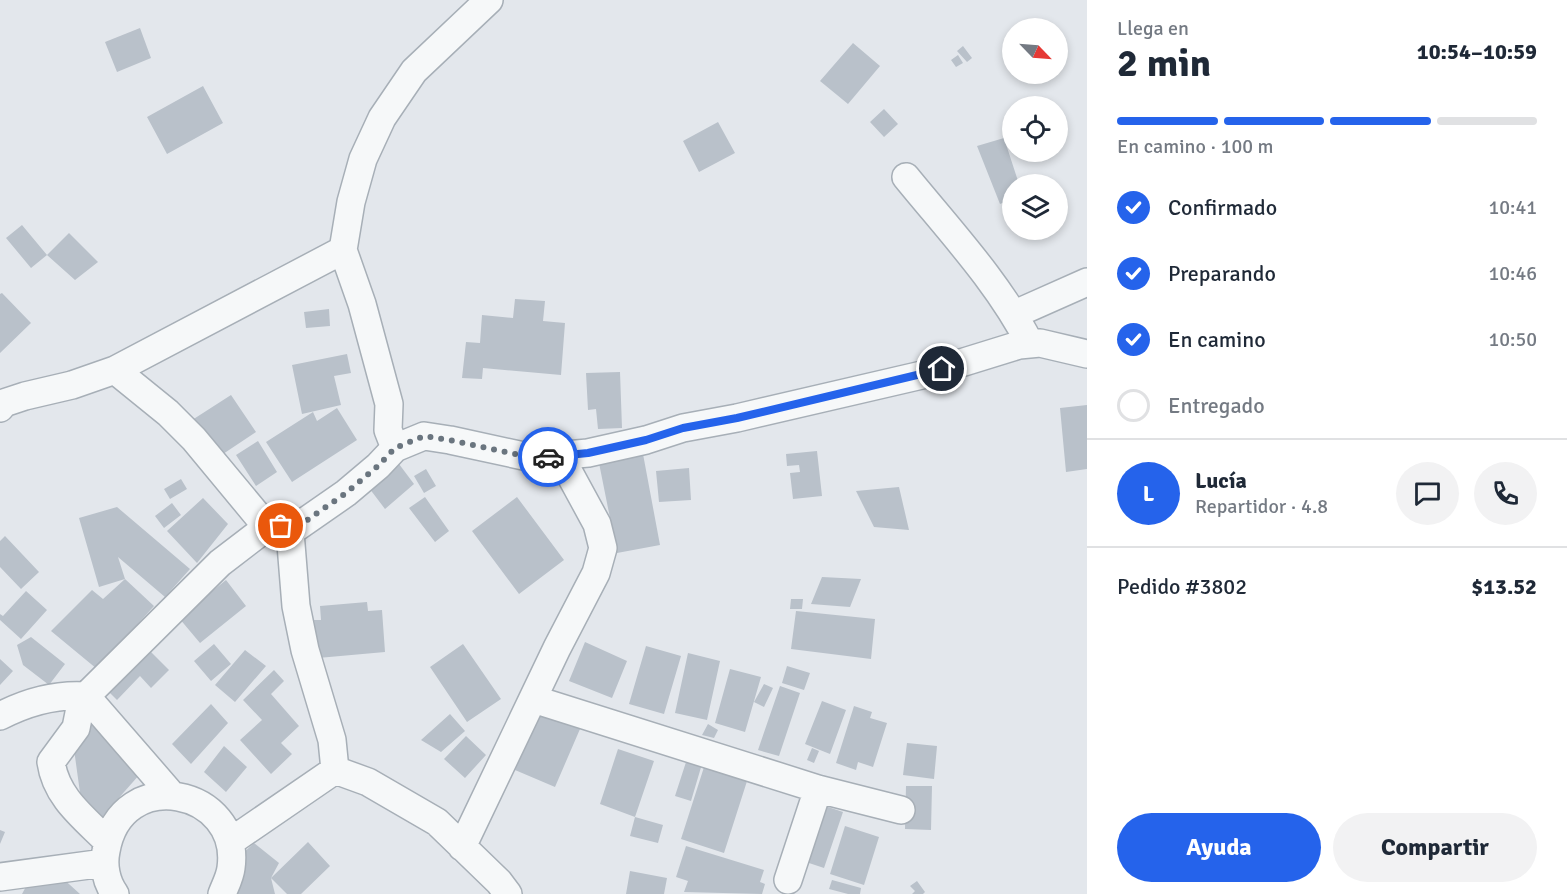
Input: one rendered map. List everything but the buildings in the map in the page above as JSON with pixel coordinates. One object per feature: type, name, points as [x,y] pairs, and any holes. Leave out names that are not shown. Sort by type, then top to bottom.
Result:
[{"type":"street","points":[[395,448],[388,430],[389,404],[362,304],[343,250],[351,202],[363,159],[382,118],[414,70],[489,0]]},
{"type":"street","points":[[906,177],[1015,314],[1030,344]]},
{"type":"street","points":[[1,404],[72,385],[115,370],[343,250]]},
{"type":"street","points":[[1015,314],[1087,282]]},
{"type":"street","points":[[115,894],[110,888],[105,852],[64,799],[53,777],[51,762],[76,728],[80,708],[86,696],[220,562],[346,493],[395,448],[424,436],[533,458],[588,453],[646,440],[683,428],[737,418],[922,375],[1019,345],[1041,343],[1087,354]]},
{"type":"street","points":[[115,370],[168,413],[278,529],[305,650],[332,740],[335,770]]},
{"type":"street","points":[[462,847],[596,573],[603,548],[597,524],[560,456]]},
{"type":"street","points":[[0,716],[15,708],[44,699],[86,696],[171,794]]},
{"type":"street","points":[[533,699],[819,789],[901,810]]},
{"type":"street","points":[[230,842],[335,770]]},
{"type":"street","points":[[335,770],[368,782],[437,822],[499,882],[508,894]]},
{"type":"street","points":[[788,880],[819,789]]},
{"type":"street","points":[[105,852],[123,813],[145,799],[171,794],[197,801],[218,818],[230,842],[231,869],[222,894]]},
{"type":"street","points":[[0,877],[105,852]]},
{"type":"way so far","points":[[281,526],[290,532],[346,493],[395,448],[424,436],[533,458],[548,457]]},
{"type":"route","points":[[548,457],[588,453],[646,440],[683,428],[737,418],[942,369]]}]
